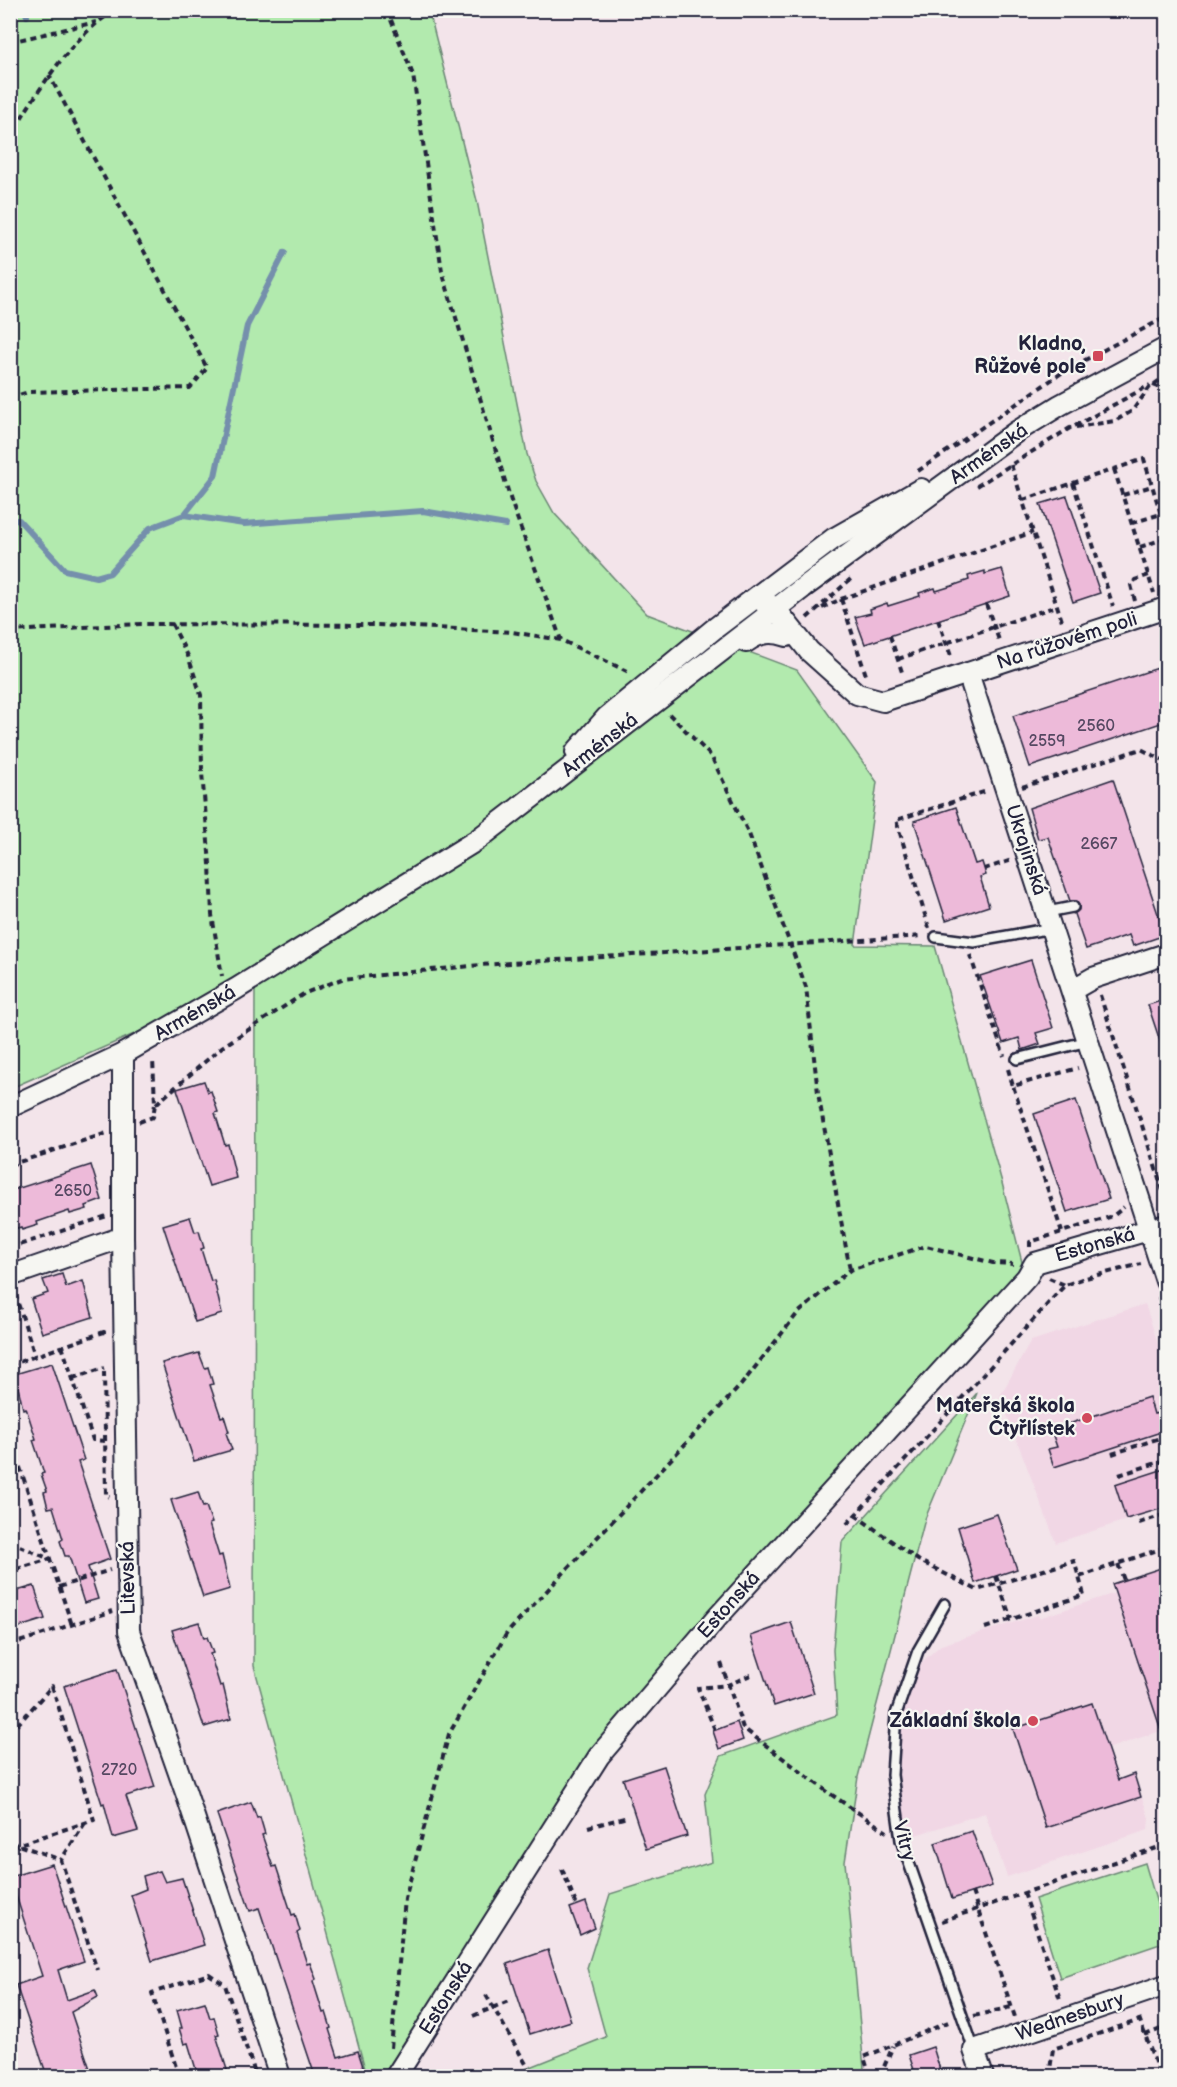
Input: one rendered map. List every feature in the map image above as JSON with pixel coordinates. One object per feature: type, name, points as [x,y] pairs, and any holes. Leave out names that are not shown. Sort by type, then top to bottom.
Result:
[{"type":"street","name":"Arménská","points":[[10,1107],[123,1054],[224,996],[477,840],[804,587],[1016,432],[1060,405],[1167,348]]},
{"type":"street","points":[[544,789],[607,717],[745,606],[833,539],[1016,432]]},
{"type":"street","points":[[927,485],[781,589],[775,602],[776,622],[857,694],[883,701],[961,670]]},
{"type":"street","points":[[792,635],[793,610],[804,587]]},
{"type":"street","points":[[745,606],[769,604],[775,610]]},
{"type":"street","name":"Na růžovém poli","points":[[961,670],[1162,605]]},
{"type":"street","points":[[580,760],[626,732],[757,634],[771,632],[792,635]]},
{"type":"street","name":"Ukrajinská","points":[[961,670],[999,791],[1050,920],[1088,1041],[1158,1227],[1167,1281]]},
{"type":"street","points":[[1072,990],[1093,978],[1167,954]]},
{"type":"street","name":"Litevská","points":[[123,1054],[123,1237],[129,1631],[280,2076]]},
{"type":"street","name":"Estonská","points":[[396,2076],[599,1756],[715,1620],[1030,1274],[1035,1263],[1158,1227]]},
{"type":"street","points":[[12,1282],[123,1237]]},
{"type":"street","name":"Wednesbury","points":[[974,2050],[1167,1984]]},
{"type":"street","name":"Vitry","points":[[974,2050],[983,2076]]},
{"type":"lane","points":[[936,937],[966,942],[1050,920],[1073,907]]},
{"type":"lane","points":[[1017,1059],[1088,1041]]},
{"type":"lane","name":"Vitry","points":[[945,1605],[918,1651],[896,1714],[892,1775],[901,1840],[974,2050]]},
{"type":"path","points":[[10,136],[49,75],[97,22],[115,10]]},
{"type":"path","points":[[387,10],[413,75],[442,271],[511,501],[561,640]]},
{"type":"path","points":[[10,42],[97,22]]},
{"type":"path","points":[[10,398],[28,392],[190,388],[207,368],[49,75]]},
{"type":"path","points":[[1070,428],[1161,379]]},
{"type":"path","points":[[1153,385],[1167,390]]},
{"type":"path","points":[[1023,500],[1144,459],[1167,531]]},
{"type":"path","points":[[1011,465],[1065,632]]},
{"type":"path","points":[[1114,469],[1149,575],[1162,605]]},
{"type":"path","points":[[1073,483],[1116,615]]},
{"type":"path","points":[[1123,495],[1152,486]]},
{"type":"path","points":[[1132,523],[1161,514]]},
{"type":"path","points":[[818,610],[841,599],[1033,532]]},
{"type":"path","points":[[1140,547],[1167,538]]},
{"type":"path","points":[[1138,608],[1131,585],[1135,580],[1149,575]]},
{"type":"path","points":[[841,599],[871,689]]},
{"type":"path","points":[[987,604],[1003,652]]},
{"type":"path","points":[[898,659],[1057,606]]},
{"type":"path","points":[[938,621],[946,643],[961,670]]},
{"type":"path","points":[[172,624],[188,656],[201,696],[202,772],[212,915],[224,996]]},
{"type":"path","points":[[10,632],[172,624],[378,625],[512,632],[561,640],[639,677]]},
{"type":"path","points":[[890,636],[906,683]]},
{"type":"path","points":[[669,714],[711,756],[749,834],[806,987],[818,1093],[850,1270]]},
{"type":"path","points":[[155,1104],[222,1047],[305,993],[342,979],[481,965],[931,936],[896,820],[1141,749],[1163,760],[1167,759]]},
{"type":"path","points":[[984,869],[1014,860]]},
{"type":"path","points":[[966,942],[1062,1232]]},
{"type":"path","points":[[1099,995],[1167,1200]]},
{"type":"path","points":[[1013,1086],[1083,1066]]},
{"type":"path","points":[[10,1165],[106,1133],[107,1145]]},
{"type":"path","points":[[1031,1250],[1030,1242],[1113,1216],[1127,1204]]},
{"type":"path","points":[[10,1248],[109,1215]]},
{"type":"path","points":[[391,2053],[405,1899],[449,1734],[507,1633],[741,1385],[798,1313],[850,1270],[926,1246],[993,1263],[1023,1264],[1030,1274],[1065,1285]]},
{"type":"path","points":[[847,1524],[1065,1285],[1147,1262]]},
{"type":"path","points":[[12,1282],[35,1356]]},
{"type":"path","points":[[10,1365],[104,1332],[104,1341]]},
{"type":"path","points":[[62,1346],[93,1440],[105,1441]]},
{"type":"path","points":[[104,1359],[105,1495],[117,1501]]},
{"type":"path","points":[[73,1378],[104,1368]]},
{"type":"path","points":[[1112,1454],[1167,1436]]},
{"type":"path","points":[[10,1437],[72,1625]]},
{"type":"path","points":[[1119,1475],[1167,1460]]},
{"type":"path","points":[[1140,1523],[1167,1514]]},
{"type":"path","points":[[855,1515],[918,1560],[977,1590],[1074,1561],[1084,1595],[985,1628]]},
{"type":"path","points":[[10,1542],[50,1559]]},
{"type":"path","points":[[1079,1577],[1167,1547]]},
{"type":"path","points":[[10,1571],[50,1559]]},
{"type":"path","points":[[1118,1564],[1124,1580]]},
{"type":"path","points":[[59,1587],[119,1567]]},
{"type":"path","points":[[996,1576],[1011,1619]]},
{"type":"path","points":[[10,1646],[120,1609]]},
{"type":"path","points":[[721,1663],[744,1728],[829,1793],[891,1835]]},
{"type":"path","points":[[715,1730],[698,1688],[728,1685],[754,1673]]},
{"type":"path","points":[[10,1733],[52,1686],[94,1820],[10,1847]]},
{"type":"path","points":[[588,1827],[627,1817]]},
{"type":"path","points":[[86,1822],[62,1860],[97,1970]]},
{"type":"path","points":[[10,1842],[62,1860]]},
{"type":"path","points":[[930,1926],[1165,1845]]},
{"type":"path","points":[[562,1869],[577,1906]]},
{"type":"path","points":[[972,1892],[1016,2020]]},
{"type":"path","points":[[1024,1893],[1062,2006]]},
{"type":"path","points":[[1051,1972],[1058,1970]]},
{"type":"path","points":[[179,2076],[152,1993],[209,1974],[225,1985],[256,2076]]},
{"type":"path","points":[[486,1995],[533,2076]]},
{"type":"path","points":[[1131,1996],[1160,2076]]},
{"type":"path","points":[[473,2016],[511,2000]]},
{"type":"path","points":[[948,2010],[955,2030]]},
{"type":"path","points":[[1049,2076],[1053,2049],[1140,2020]]},
{"type":"path","points":[[870,2076],[864,2057],[951,2021]]},
{"type":"path","points":[[1145,2035],[1167,2027]]},
{"type":"path","points":[[10,2042],[22,2076]]},
{"type":"path","points":[[880,2076],[893,2045]]},
{"type":"shaded area","name":"Mateřská škola Čtyřlístek","points":[[1145,1304],[1166,1369],[1166,1410],[1162,1412],[1166,1425],[1166,1507],[1056,1543],[1000,1396],[1031,1341]]},
{"type":"shaded area","name":"Základní škola","points":[[1166,1566],[1166,1729],[1107,1749],[1118,1780],[1134,1774],[1149,1818],[1148,1830],[1007,1877],[985,1813],[906,1838],[898,1788],[897,1738],[909,1685],[923,1661],[941,1645],[1038,1615],[1039,1618],[1115,1593],[1112,1584]]},
{"type":"green space","points":[[11,11],[429,11],[477,201],[527,454],[536,481],[554,513],[647,614],[797,670],[877,782],[855,945],[935,946],[1001,1179],[1025,1274],[595,1748],[391,2076],[367,2076],[254,1666],[255,981],[11,1088]]},
{"type":"green space","points":[[977,1393],[925,1519],[858,1777],[845,1862],[864,2069],[848,2076],[508,2076],[606,2037],[587,1968],[610,1894],[712,1862],[705,1794],[721,1756],[837,1715],[833,1650],[842,1542]]},
{"type":"green space","points":[[1145,1863],[1166,1934],[1166,1942],[1060,1978],[1035,1899]]},
{"type":"building","points":[[1067,496],[1100,593],[1073,602],[1040,504]]},
{"type":"building","points":[[1002,569],[1010,596],[865,644],[855,617],[871,613],[870,609],[887,603],[888,606],[920,596],[919,593],[935,588],[936,591],[969,580],[968,576]]},
{"type":"building","points":[[1167,665],[1167,721],[1030,767],[1013,716]]},
{"type":"building","points":[[1113,779],[1165,935],[1133,946],[1129,935],[1086,949],[1074,914],[1079,910],[1079,905],[1076,901],[1070,901],[1048,837],[1038,839],[1029,808]]},
{"type":"building","points":[[956,807],[975,864],[982,862],[986,875],[980,877],[989,906],[946,920],[914,821]]},
{"type":"building","points":[[1031,960],[1053,1028],[1036,1033],[1040,1044],[1022,1050],[1019,1038],[1003,1043],[980,976]]},
{"type":"building","points":[[1167,999],[1167,1053],[1164,1053],[1148,1005]]},
{"type":"building","points":[[204,1081],[208,1092],[211,1091],[218,1112],[215,1113],[225,1145],[228,1144],[236,1178],[209,1186],[177,1089]]},
{"type":"building","points":[[1076,1100],[1109,1199],[1067,1212],[1034,1114]]},
{"type":"building","points":[[91,1165],[102,1200],[86,1206],[87,1209],[70,1214],[69,1211],[37,1222],[38,1225],[22,1230],[21,1227],[10,1230],[10,1191]]},
{"type":"building","points":[[190,1217],[195,1232],[199,1231],[204,1248],[201,1249],[211,1281],[214,1280],[222,1314],[195,1322],[163,1225]]},
{"type":"building","points":[[62,1274],[66,1287],[83,1281],[93,1317],[42,1333],[31,1299],[48,1293],[43,1280]]},
{"type":"building","points":[[199,1353],[205,1368],[208,1367],[213,1384],[210,1385],[221,1417],[224,1416],[229,1432],[226,1433],[232,1450],[194,1461],[162,1363]]},
{"type":"building","points":[[52,1363],[84,1460],[78,1462],[110,1559],[88,1567],[98,1599],[84,1603],[69,1556],[65,1556],[60,1541],[63,1539],[53,1507],[48,1508],[44,1492],[47,1491],[41,1474],[44,1473],[33,1440],[36,1439],[26,1408],[23,1409],[15,1374]]},
{"type":"building","points":[[1149,1397],[1154,1414],[1162,1412],[1167,1430],[1054,1467],[1048,1449],[1057,1447],[1051,1430]]},
{"type":"building","points":[[1167,1468],[1167,1507],[1126,1519],[1115,1485]]},
{"type":"building","points":[[198,1492],[212,1523],[209,1524],[219,1556],[222,1555],[230,1589],[203,1597],[171,1500]]},
{"type":"building","points":[[997,1514],[1017,1569],[975,1583],[958,1527]]},
{"type":"building","points":[[1167,1566],[1167,1739],[1164,1739],[1112,1584]]},
{"type":"building","points":[[34,1586],[45,1619],[10,1630],[10,1593]]},
{"type":"building","points":[[199,1622],[204,1638],[207,1637],[213,1653],[210,1654],[220,1686],[223,1685],[231,1719],[204,1727],[172,1630]]},
{"type":"building","points":[[791,1622],[814,1693],[774,1706],[751,1636]]},
{"type":"building","points":[[117,1669],[155,1787],[126,1796],[138,1831],[113,1838],[104,1803],[102,1804],[64,1686]]},
{"type":"building","points":[[1092,1703],[1118,1780],[1134,1774],[1141,1797],[1046,1828],[1013,1729]]},
{"type":"building","points":[[737,1722],[743,1740],[719,1749],[713,1731]]},
{"type":"building","points":[[664,1766],[687,1836],[646,1849],[623,1779]]},
{"type":"building","points":[[251,1802],[257,1818],[260,1817],[265,1834],[262,1835],[273,1867],[276,1866],[292,1915],[295,1914],[300,1931],[297,1933],[307,1964],[310,1963],[316,1979],[313,1981],[323,2013],[326,2012],[338,2057],[358,2051],[366,2076],[315,2076],[259,1908],[250,1911],[217,1814]]},
{"type":"building","points":[[972,1831],[992,1886],[952,1899],[935,1843]]},
{"type":"building","points":[[52,1864],[84,1961],[58,1970],[67,2000],[95,1990],[98,1997],[71,2012],[90,2069],[67,2076],[47,2076],[16,1985],[42,1976],[10,1877]]},
{"type":"building","points":[[160,1871],[165,1882],[182,1878],[204,1945],[152,1961],[131,1895],[146,1889],[143,1876]]},
{"type":"building","points":[[586,1902],[595,1928],[580,1935],[570,1908]]},
{"type":"building","points":[[548,1950],[571,2021],[530,2034],[507,1964]]},
{"type":"building","points":[[205,2002],[210,2018],[214,2017],[219,2034],[216,2035],[229,2076],[198,2076],[188,2043],[184,2044],[177,2010]]},
{"type":"building","points":[[933,2047],[942,2076],[916,2076],[909,2055]]},
{"type":"waterway","points":[[25,10],[27,16]]},
{"type":"waterway","points":[[184,515],[215,476],[247,326],[285,252]]},
{"type":"waterway","points":[[10,520],[19,520],[65,570],[96,577],[110,573],[150,528],[184,515],[244,524],[423,511],[506,525]]},
{"type":"place","name":"Kladno, Růžové pole","points":[[1098,356]]},
{"type":"place","name":"Mateřská škola Čtyřlístek","points":[[1087,1418]]},
{"type":"place","name":"Základní škola","points":[[1033,1721]]}]
